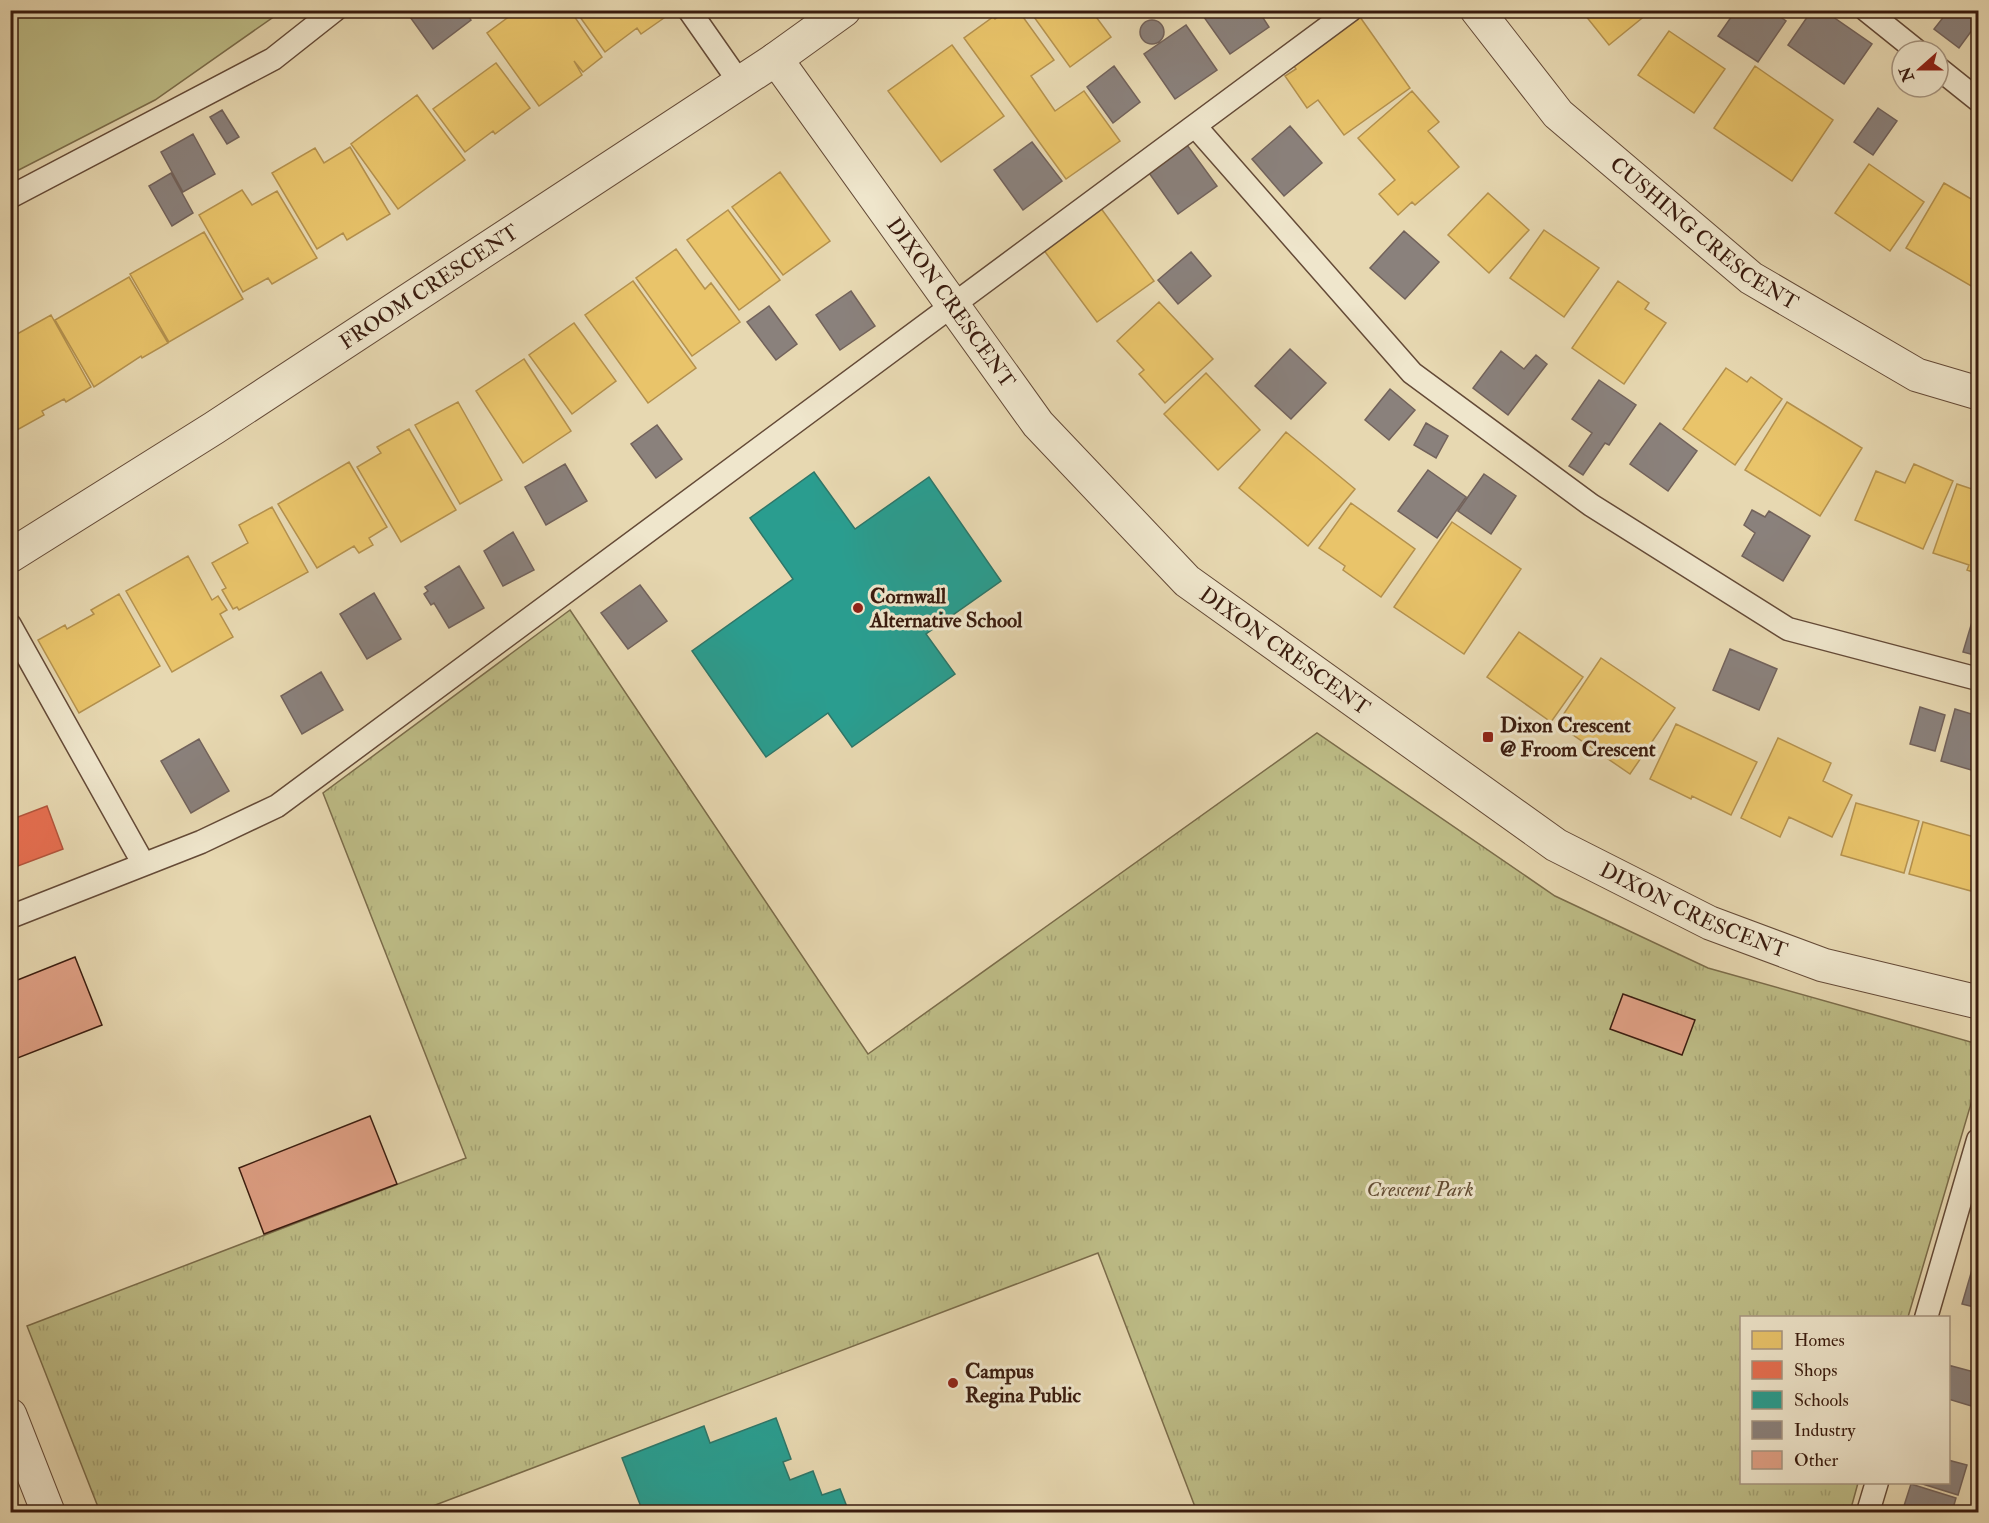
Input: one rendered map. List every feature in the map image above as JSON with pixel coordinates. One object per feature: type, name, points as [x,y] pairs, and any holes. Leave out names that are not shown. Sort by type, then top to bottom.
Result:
[{"type":"street","name":"FROOM CRESCENT","points":[[10,556],[214,428],[740,83],[844,10]]},
{"type":"street","name":"CUSHING CRESCENT","points":[[1477,10],[1558,114],[1751,278],[1917,375],[1978,393]]},
{"type":"street","name":"DIXON CRESCENT","points":[[776,59],[1038,423],[1187,581],[1556,845],[1720,927],[1823,965],[1978,1002]]},
{"type":"street","points":[[10,1415],[48,1512]]},
{"type":"lane","points":[[10,197],[273,59],[335,10]]},
{"type":"lane","points":[[689,10],[740,83]]},
{"type":"lane","points":[[10,917],[201,842],[277,806],[1351,10]]},
{"type":"lane","points":[[1866,10],[1902,39]]},
{"type":"lane","points":[[1950,78],[1978,100]]},
{"type":"lane","points":[[1195,126],[1412,373],[1591,505],[1788,629],[1978,679]]},
{"type":"lane","points":[[10,625],[143,863]]},
{"type":"lane","points":[[1926,1316],[1978,1140]]},
{"type":"lane","points":[[1868,1512],[1876,1484]]},
{"type":"green space","points":[[11,10],[282,11],[155,100],[11,174]]},
{"type":"green space","name":"Crescent Park","points":[[570,610],[868,1054],[1317,733],[1555,896],[1708,968],[1978,1044],[1978,1080],[1908,1316],[1740,1316],[1740,1484],[1858,1484],[1850,1512],[1197,1512],[1098,1253],[417,1512],[100,1512],[27,1326],[466,1158],[323,793]]},
{"type":"building: Homes","points":[[518,10],[570,10],[602,57],[583,72],[574,61],[582,75],[539,106],[487,33]]},
{"type":"building: Homes","points":[[575,10],[674,11],[641,34],[637,28],[605,52]]},
{"type":"building: Homes","points":[[1007,10],[1018,10],[1054,60],[1031,76],[1055,111],[1084,91],[1120,141],[1066,179],[964,38]]},
{"type":"building: Homes","points":[[1029,10],[1091,10],[1111,37],[1070,67]]},
{"type":"building: Homes","points":[[1581,10],[1652,10],[1609,45]]},
{"type":"building: Homes","points":[[1360,17],[1410,88],[1344,135],[1318,100],[1307,108],[1285,76],[1296,69],[1293,65]]},
{"type":"building: Homes","points":[[1669,31],[1725,69],[1694,113],[1638,75]]},
{"type":"building: Homes","points":[[952,45],[1004,116],[941,162],[888,91]]},
{"type":"building: Homes","points":[[496,63],[530,108],[495,134],[493,131],[465,152],[433,109]]},
{"type":"building: Homes","points":[[1755,66],[1833,120],[1792,181],[1714,128]]},
{"type":"building: Homes","points":[[1412,91],[1439,122],[1428,131],[1459,167],[1415,205],[1412,202],[1398,215],[1379,194],[1395,180],[1358,138]]},
{"type":"building: Homes","points":[[417,95],[465,160],[398,209],[351,144]]},
{"type":"building: Homes","points":[[350,147],[390,214],[347,240],[343,233],[317,249],[272,173],[315,148],[324,163]]},
{"type":"building: Homes","points":[[1869,164],[1924,202],[1890,251],[1835,213]]},
{"type":"building: Homes","points":[[780,172],[830,241],[783,275],[732,207]]},
{"type":"building: Homes","points":[[1944,183],[1978,203],[1978,290],[1906,248]]},
{"type":"building: Homes","points":[[242,190],[252,205],[277,191],[317,258],[272,284],[268,278],[243,292],[199,215]]},
{"type":"building: Homes","points":[[1488,193],[1529,230],[1489,273],[1448,235]]},
{"type":"building: Homes","points":[[1100,207],[1154,281],[1097,322],[1043,249]]},
{"type":"building: Homes","points":[[728,210],[780,280],[739,310],[687,240]]},
{"type":"building: Homes","points":[[1544,230],[1599,268],[1564,317],[1510,278]]},
{"type":"building: Homes","points":[[204,232],[243,299],[169,342],[130,274]]},
{"type":"building: Homes","points":[[676,249],[705,289],[711,283],[740,322],[692,356],[636,278]]},
{"type":"building: Homes","points":[[129,277],[168,343],[142,358],[141,356],[94,387],[55,320]]},
{"type":"building: Homes","points":[[633,281],[696,368],[648,403],[585,315]]},
{"type":"building: Homes","points":[[1618,281],[1649,303],[1645,309],[1666,323],[1624,384],[1572,348]]},
{"type":"building: Homes","points":[[1159,302],[1213,359],[1165,403],[1139,374],[1144,370],[1117,341]]},
{"type":"building: Homes","points":[[51,315],[91,387],[66,402],[64,399],[42,411],[44,415],[17,430],[10,418],[10,338]]},
{"type":"building: Homes","points":[[574,323],[616,381],[572,414],[529,355]]},
{"type":"building: Homes","points":[[524,359],[571,431],[523,463],[476,391]]},
{"type":"building: Homes","points":[[1726,368],[1747,382],[1751,377],[1782,399],[1735,465],[1683,429]]},
{"type":"building: Homes","points":[[1206,373],[1260,430],[1218,470],[1164,414]]},
{"type":"building: Homes","points":[[458,402],[502,480],[460,504],[415,425]]},
{"type":"building: Homes","points":[[1787,402],[1862,448],[1820,516],[1745,470]]},
{"type":"building: Homes","points":[[409,429],[456,510],[401,542],[357,467],[381,453],[377,447]]},
{"type":"building: Homes","points":[[1286,432],[1355,489],[1308,546],[1239,488]]},
{"type":"building: Homes","points":[[349,462],[387,527],[369,538],[373,545],[359,553],[354,546],[317,568],[278,504]]},
{"type":"building: Homes","points":[[1914,464],[1953,481],[1923,549],[1855,520],[1876,471],[1905,483]]},
{"type":"building: Homes","points":[[1957,484],[1978,491],[1978,574],[1967,570],[1969,565],[1933,553]]},
{"type":"building: Homes","points":[[1351,503],[1415,549],[1381,597],[1343,570],[1345,566],[1319,548]]},
{"type":"building: Homes","points":[[272,507],[308,572],[239,610],[237,607],[233,609],[222,590],[226,588],[212,563],[248,543],[239,525]]},
{"type":"building: Homes","points":[[1452,522],[1521,569],[1464,654],[1394,607]]},
{"type":"building: Homes","points":[[188,556],[212,600],[218,596],[227,610],[220,614],[233,637],[172,672],[126,591]]},
{"type":"building: Homes","points":[[119,594],[160,666],[79,713],[38,640],[65,625],[67,629],[94,614],[91,610]]},
{"type":"building: Homes","points":[[1519,632],[1583,677],[1551,722],[1487,677]]},
{"type":"building: Homes","points":[[1601,658],[1675,708],[1630,774],[1557,724]]},
{"type":"building: Homes","points":[[1676,724],[1757,762],[1731,815],[1650,779]]},
{"type":"building: Homes","points":[[1778,738],[1831,763],[1823,781],[1852,795],[1832,837],[1789,817],[1780,837],[1741,818]]},
{"type":"building: Homes","points":[[1856,803],[1919,821],[1904,873],[1841,855]]},
{"type":"building: Homes","points":[[1923,822],[1978,838],[1978,865],[1971,891],[1909,874]]},
{"type":"building: Shops","points":[[47,806],[63,849],[10,869],[10,820]]},
{"type":"building: Schools","name":"Cornwall Alternative School","points":[[814,472],[855,529],[929,477],[1001,581],[926,634],[955,674],[852,747],[828,713],[766,757],[692,651],[793,579],[750,518]]},
{"type":"building: Schools","points":[[776,1418],[791,1459],[783,1462],[790,1480],[813,1471],[822,1495],[840,1489],[849,1512],[643,1512],[622,1458],[704,1426],[710,1443]]},
{"type":"building: Industry","points":[[405,10],[464,10],[471,20],[433,49]]},
{"type":"building: Industry","points":[[1205,10],[1258,10],[1269,27],[1230,54],[1201,13]]},
{"type":"building: Industry","points":[[1736,10],[1771,10],[1786,21],[1758,62],[1718,36]]},
{"type":"building: Industry","points":[[1812,10],[1823,10],[1872,44],[1844,84],[1788,45]]},
{"type":"building: Industry","points":[[1949,10],[1978,10],[1978,22],[1959,48],[1934,29]]},
{"type":"building: Industry","points":[[1152,20],[1161,23],[1164,32],[1161,41],[1152,44],[1143,41],[1140,32],[1143,23]]},
{"type":"building: Industry","points":[[1186,25],[1217,70],[1175,99],[1144,54]]},
{"type":"building: Industry","points":[[1114,66],[1140,102],[1113,123],[1087,87]]},
{"type":"building: Industry","points":[[1878,108],[1897,121],[1873,155],[1854,142]]},
{"type":"building: Industry","points":[[222,110],[239,137],[227,144],[210,117]]},
{"type":"building: Industry","points":[[1290,126],[1322,163],[1284,196],[1252,159]]},
{"type":"building: Industry","points":[[193,134],[215,174],[183,192],[161,152]]},
{"type":"building: Industry","points":[[1032,142],[1062,181],[1023,210],[994,170]]},
{"type":"building: Industry","points":[[1187,145],[1217,186],[1178,214],[1149,173]]},
{"type":"building: Industry","points":[[171,173],[193,213],[172,226],[149,186]]},
{"type":"building: Industry","points":[[1404,231],[1439,262],[1405,299],[1370,268]]},
{"type":"building: Industry","points":[[1191,252],[1211,276],[1178,304],[1158,280]]},
{"type":"building: Industry","points":[[851,291],[875,326],[840,350],[816,315]]},
{"type":"building: Industry","points":[[769,306],[797,344],[776,360],[747,322]]},
{"type":"building: Industry","points":[[1290,349],[1326,383],[1291,419],[1255,386]]},
{"type":"building: Industry","points":[[1501,351],[1524,369],[1536,355],[1547,364],[1508,415],[1473,388]]},
{"type":"building: Industry","points":[[1599,380],[1636,405],[1609,445],[1605,443],[1583,475],[1569,466],[1592,433],[1572,419]]},
{"type":"building: Industry","points":[[1390,389],[1415,410],[1389,440],[1365,420]]},
{"type":"building: Industry","points":[[1426,423],[1448,436],[1436,458],[1414,445]]},
{"type":"building: Industry","points":[[1660,423],[1697,451],[1668,491],[1630,464]]},
{"type":"building: Industry","points":[[657,425],[682,459],[656,478],[631,444]]},
{"type":"building: Industry","points":[[565,464],[587,501],[546,525],[525,487]]},
{"type":"building: Industry","points":[[1428,470],[1466,497],[1437,538],[1398,511]]},
{"type":"building: Industry","points":[[1484,474],[1516,496],[1491,534],[1458,511]]},
{"type":"building: Industry","points":[[1752,510],[1765,517],[1769,511],[1810,536],[1783,581],[1742,556],[1755,533],[1744,525]]},
{"type":"building: Industry","points":[[513,532],[534,570],[503,586],[484,551]]},
{"type":"building: Industry","points":[[459,566],[484,608],[449,628],[434,603],[431,605],[424,594],[428,591],[425,587]]},
{"type":"building: Industry","points":[[640,585],[667,621],[628,649],[601,613]]},
{"type":"building: Industry","points":[[374,593],[401,639],[367,659],[340,614]]},
{"type":"building: Industry","points":[[1975,612],[1978,613],[1978,656],[1963,652]]},
{"type":"building: Industry","points":[[1730,649],[1777,669],[1759,710],[1713,690]]},
{"type":"building: Industry","points":[[321,672],[343,710],[302,734],[281,696]]},
{"type":"building: Industry","points":[[1920,707],[1945,715],[1935,751],[1910,744]]},
{"type":"building: Industry","points":[[1955,709],[1978,716],[1978,772],[1941,761]]},
{"type":"building: Industry","points":[[199,739],[229,791],[191,813],[161,761]]},
{"type":"building: Industry","points":[[1974,1263],[1978,1264],[1978,1308],[1962,1304]]},
{"type":"building: Industry","points":[[1950,1366],[1978,1373],[1978,1408],[1950,1400]]},
{"type":"building: Industry","points":[[1950,1461],[1967,1465],[1958,1495],[1922,1484],[1950,1484]]},
{"type":"building: Industry","points":[[1911,1484],[1956,1498],[1952,1512],[1902,1512]]},
{"type":"building: Other","points":[[75,957],[102,1025],[10,1061],[10,983]]},
{"type":"building: Other","points":[[1623,994],[1695,1020],[1682,1055],[1610,1029]]},
{"type":"building: Other","points":[[370,1116],[397,1184],[264,1234],[239,1168]]},
{"type":"place","name":"Cornwall Alternative School","points":[[858,608]]},
{"type":"place","name":"Dixon Crescent @ Froom Crescent","points":[[1488,737]]},
{"type":"place","name":"Campus Regina Public","points":[[953,1383]]}]
